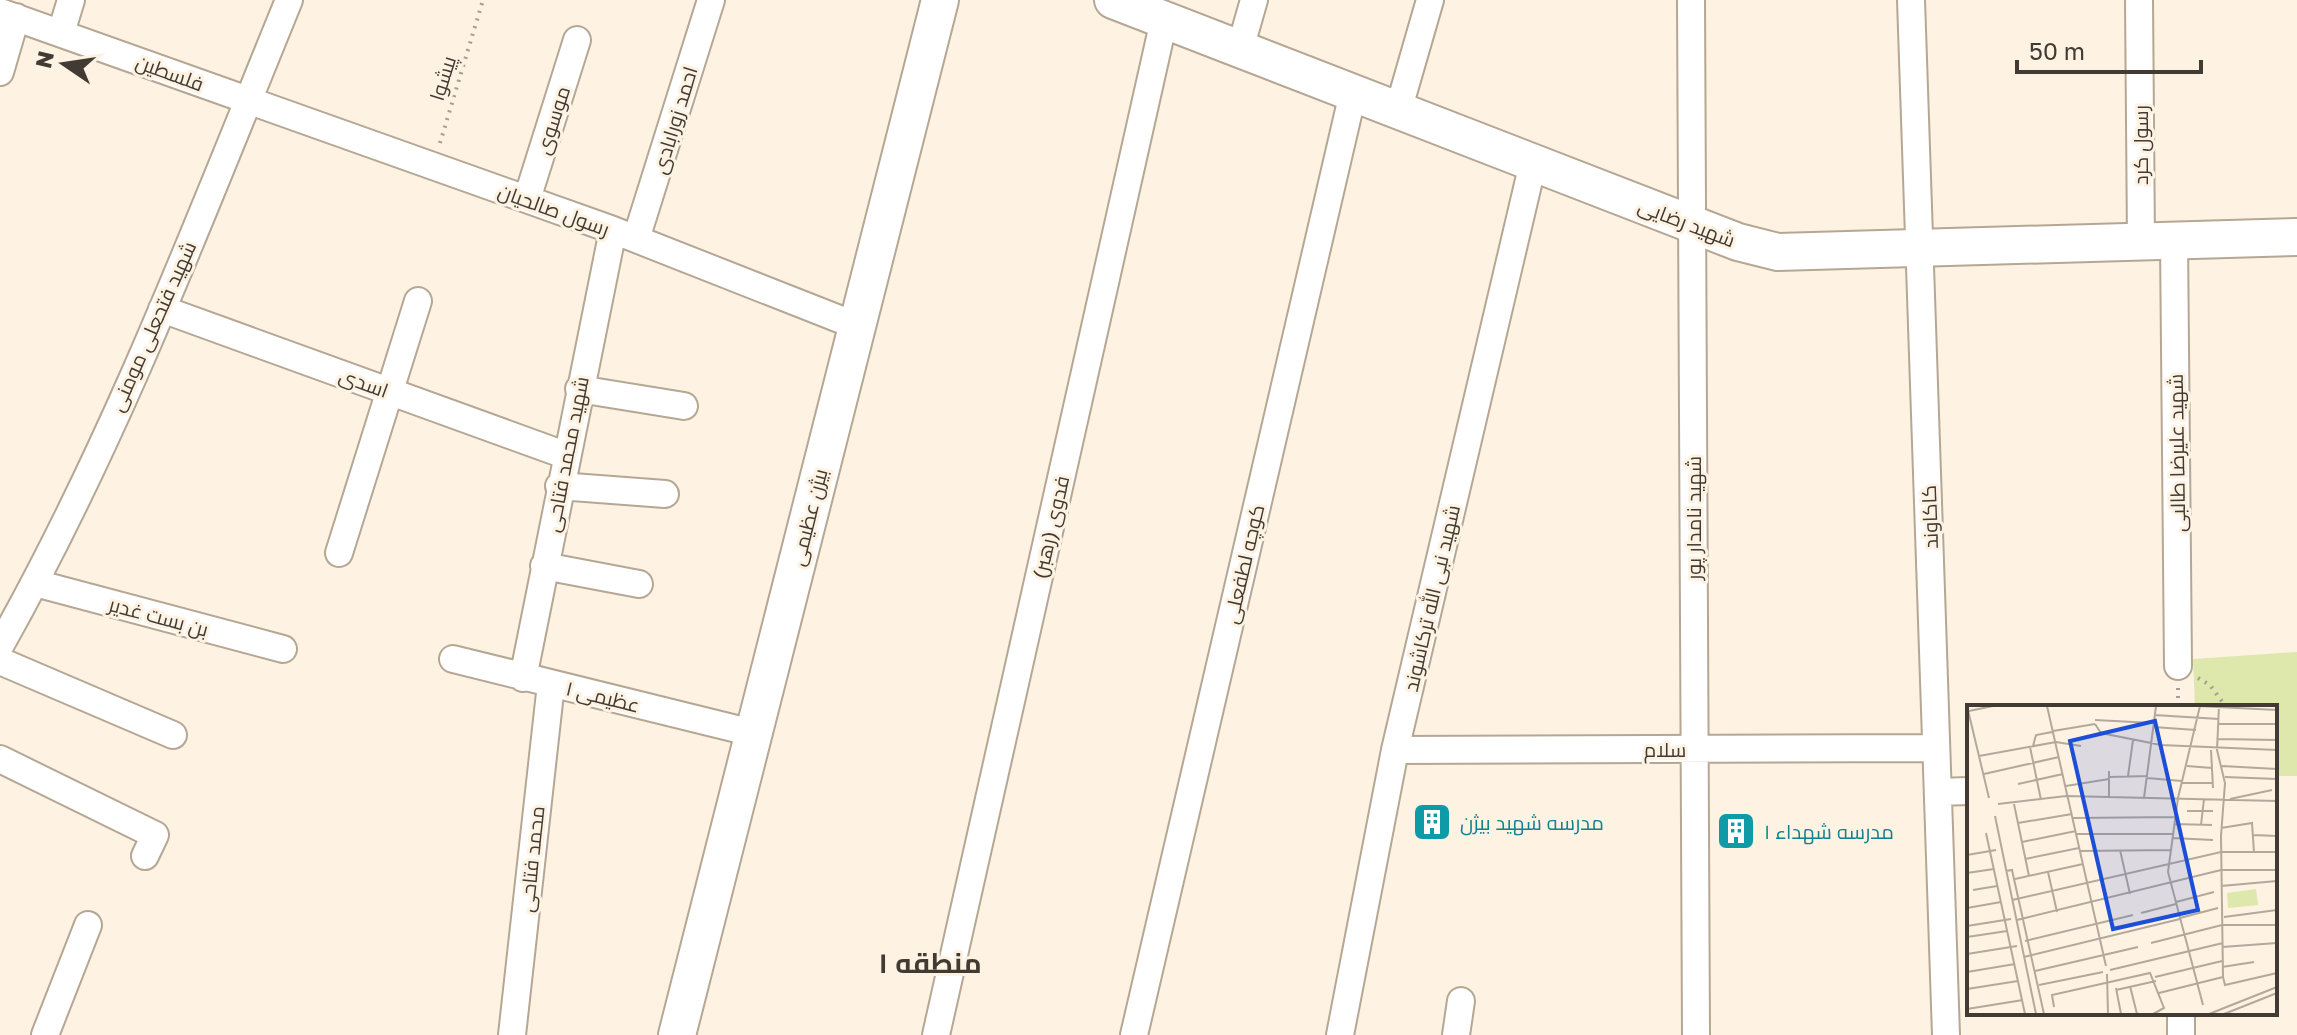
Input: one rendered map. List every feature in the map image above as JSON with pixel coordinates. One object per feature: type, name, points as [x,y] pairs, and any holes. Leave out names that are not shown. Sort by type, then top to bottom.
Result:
[{"type":"main road","name":"بیژن عظیمی","points":[[677,1035],[940,0]]},
{"type":"main road","name":"شهید رضایی","points":[[1113,0],[1691,225],[1778,252],[2297,237]]},
{"type":"street","points":[[61,33],[71,0]]},
{"type":"street","name":"شهید فتحعلی مومنی","points":[[0,646],[35,583],[162,309],[289,0]]},
{"type":"street","name":"احمد زورابادی","points":[[624,235],[711,0]]},
{"type":"street","points":[[1240,49],[1254,0]]},
{"type":"street","points":[[1398,111],[1430,0]]},
{"type":"street","name":"شهید نامدار پور","points":[[1691,0],[1696,1035]]},
{"type":"street","name":"کاکاوند","points":[[1911,0],[1946,1035]]},
{"type":"street","name":"رسول کرد","points":[[2139,0],[2158,241]]},
{"type":"street","points":[[0,72],[8,15]]},
{"type":"street","name":"فلسطین","points":[[8,15],[248,100]]},
{"type":"street","name":"فدوی (رهبر)","points":[[936,1035],[1164,20]]},
{"type":"street","name":"موسوی","points":[[527,199],[577,40]]},
{"type":"street","name":"کوچه لطفعلی","points":[[1134,1035],[1353,93]]},
{"type":"street","name":"رسول صالحیان","points":[[248,100],[527,199],[857,326]]},
{"type":"street","name":"شهید نبی الله ترکاشوند","points":[[1340,1035],[1395,750],[1533,163]]},
{"type":"street","name":"شهید محمد فتاحی","points":[[523,678],[579,389],[624,235]]},
{"type":"street","name":"شهید علیرضا طالبی","points":[[2158,241],[2178,666]]},
{"type":"street","points":[[339,553],[387,390],[418,301]]},
{"type":"street","name":"اسدی","points":[[162,309],[565,455]]},
{"type":"street","points":[[579,389],[684,406]]},
{"type":"street","points":[[559,486],[665,494]]},
{"type":"street","points":[[544,566],[639,584]]},
{"type":"street","name":"بن بست غدیر","points":[[35,583],[283,649]]},
{"type":"street","name":"عظیمی ۱","points":[[453,659],[753,733]]},
{"type":"street","points":[[0,661],[173,735]]},
{"type":"street","name":"محمد فتاحی","points":[[512,1035],[551,684]]},
{"type":"street","name":"سلام","points":[[1395,750],[1936,748]]},
{"type":"street","points":[[0,759],[155,835],[145,856]]},
{"type":"street","points":[[1938,792],[1967,791]]},
{"type":"street","points":[[45,1035],[88,925]]},
{"type":"street","points":[[1456,1035],[1461,1001]]},
{"type":"path","name":"پیشوا","points":[[433,166],[483,0]]},
{"type":"path","points":[[2178,666],[2210,685],[2225,705]]},
{"type":"green space","points":[[2297,652],[2297,776],[2277,776],[2277,705],[2195,705],[2193,659]]},
{"type":"place","name":"مدرسه شهید بیژن","points":[[1432,822]]},
{"type":"place","name":"مدرسه شهداء ۱","points":[[1736,831]]},
{"type":"district","name":"منطقه ۱","points":[[930,962]]}]
